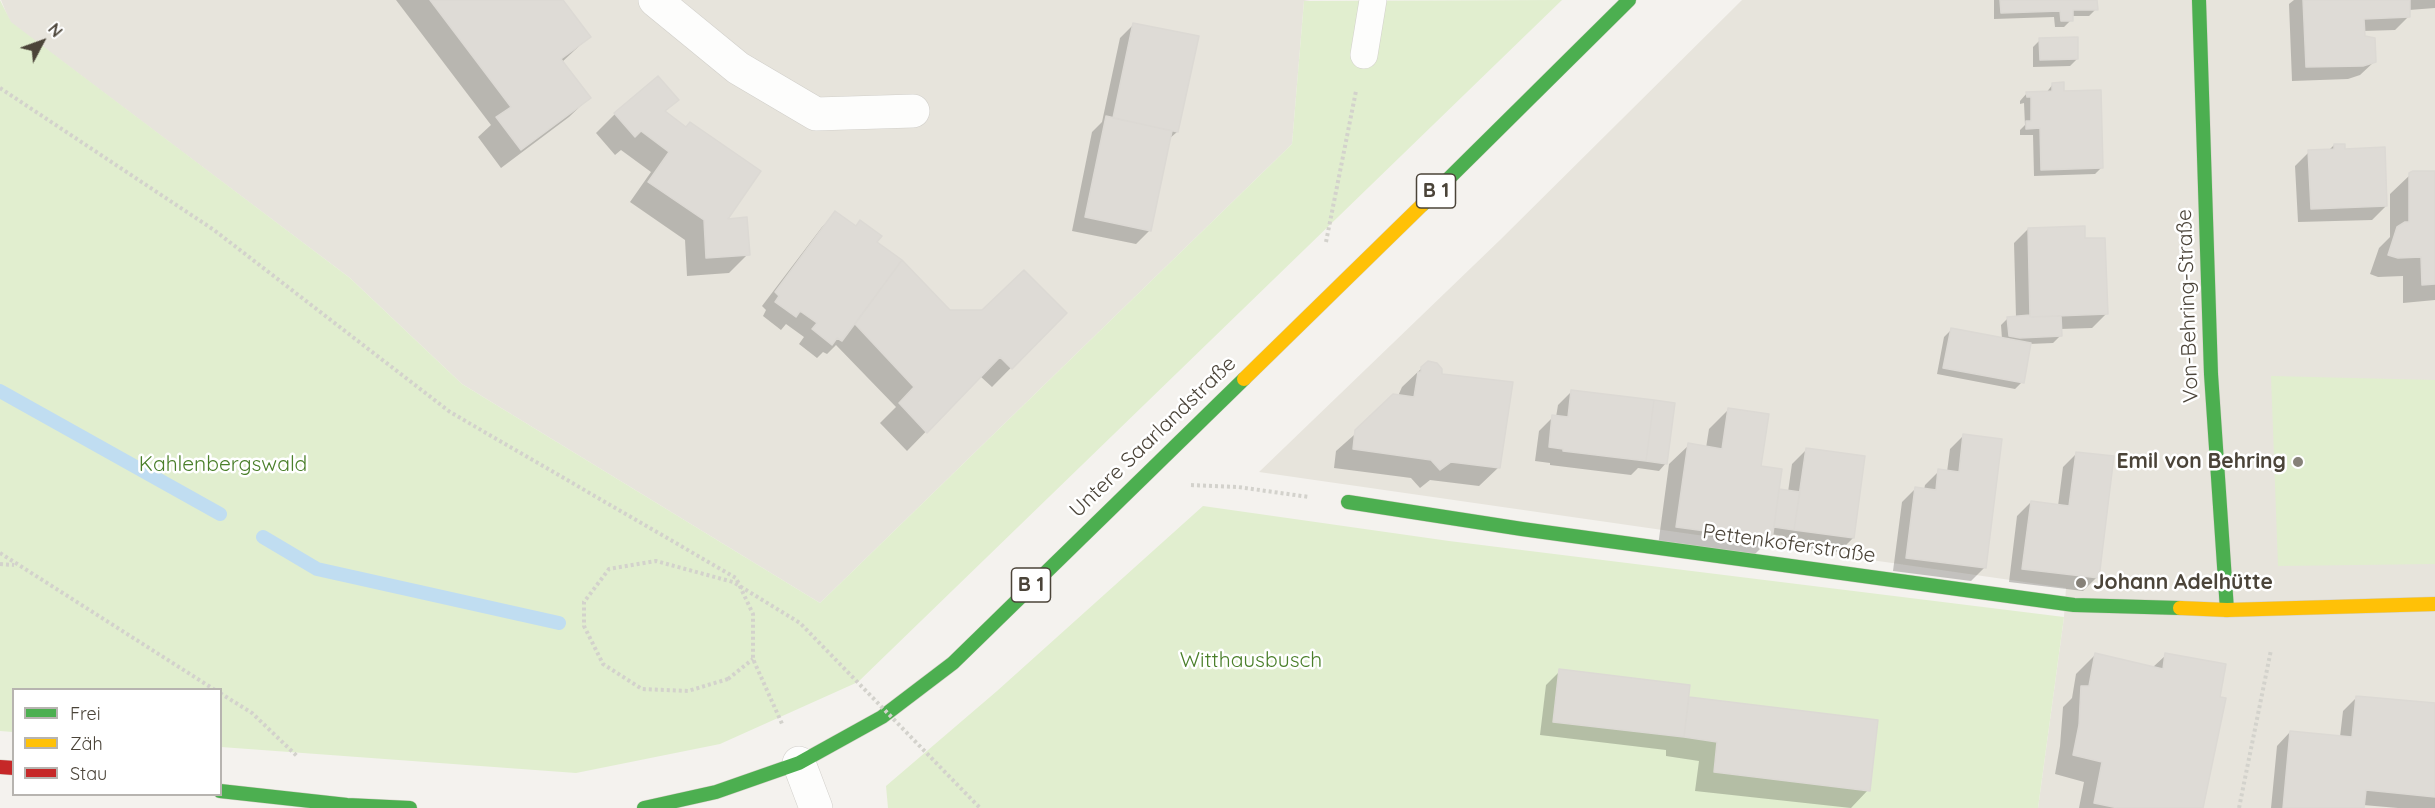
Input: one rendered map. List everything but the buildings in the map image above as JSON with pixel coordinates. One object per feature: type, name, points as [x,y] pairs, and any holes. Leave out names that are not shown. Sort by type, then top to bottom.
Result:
[{"type":"street","points":[[655,0],[738,68],[816,114],[913,111]]},
{"type":"street","name":"Untere Saarlandstraße","points":[[644,808],[716,792],[799,763],[882,717],[952,663],[1136,482],[1312,314],[1629,0]]},
{"type":"street","name":"Von-Behring-Straße","points":[[2199,0],[2211,374],[2227,610]]},
{"type":"street","name":"Pettenkoferstraße","points":[[1348,502],[1522,529],[2074,605],[2227,610],[2435,604]]},
{"type":"street","points":[[799,763],[816,808]]},
{"type":"street","points":[[222,791],[347,805],[410,808]]},
{"type":"lane","points":[[1364,55],[1373,0]]},
{"type":"path","points":[[1326,243],[1364,55]]},
{"type":"path","points":[[0,88],[214,230],[450,412],[736,578],[753,614],[753,659],[799,763]]},
{"type":"path","points":[[1136,482],[1238,487],[1348,502]]},
{"type":"path","points":[[0,553],[212,688]]},
{"type":"path","points":[[753,659],[728,679],[688,691],[642,689],[603,664],[584,626],[584,602],[609,569],[656,561],[733,582],[800,623],[980,808]]},
{"type":"path","points":[[0,564],[16,565]]},
{"type":"path","points":[[2239,808],[2280,608]]},
{"type":"path","points":[[222,694],[252,713],[300,759]]},
{"type":"shaded area","points":[[1,0],[1310,0],[1304,1],[1292,144],[820,603],[462,384],[350,278],[10,22]]},
{"type":"shaded area","points":[[1742,0],[2435,0],[2435,808],[2038,808],[2066,588],[1259,472],[1500,240]]},
{"type":"green space","name":"Kahlenbergswald","points":[[0,0],[11,22],[350,278],[462,384],[820,603],[1292,144],[1304,1],[1562,0],[858,682],[720,744],[576,773],[222,747],[222,688],[12,688],[12,732],[0,731]]},
{"type":"green space","points":[[2271,376],[2435,380],[2435,564],[2278,566]]},
{"type":"green space","name":"Witthausbusch","points":[[1203,506],[1449,541],[2064,617],[2038,808],[888,808],[886,786],[997,691]]},
{"type":"waterway","points":[[0,391],[220,514]]},
{"type":"waterway","points":[[263,537],[317,569],[559,623]]},
{"type":"traffic: fast","points":[[1422,205],[1629,0]]},
{"type":"traffic: fast","points":[[2199,0],[2211,374],[2227,610]]},
{"type":"traffic: fast","points":[[644,808],[716,792],[799,763],[882,717],[953,663],[1244,379]]},
{"type":"traffic: fast","points":[[1348,502],[1522,529],[2074,605],[2180,608]]},
{"type":"traffic: fast","points":[[222,791],[347,805],[410,808]]},
{"type":"traffic: slow","points":[[1244,379],[1422,205]]},
{"type":"traffic: slow","points":[[2180,608],[2227,610],[2435,604]]},
{"type":"traffic: jam","points":[[0,767],[12,768]]},
{"type":"place","name":"Emil von Behring","points":[[2298,462]]},
{"type":"place","name":"Johann Adelhütte","points":[[2081,583]]}]
